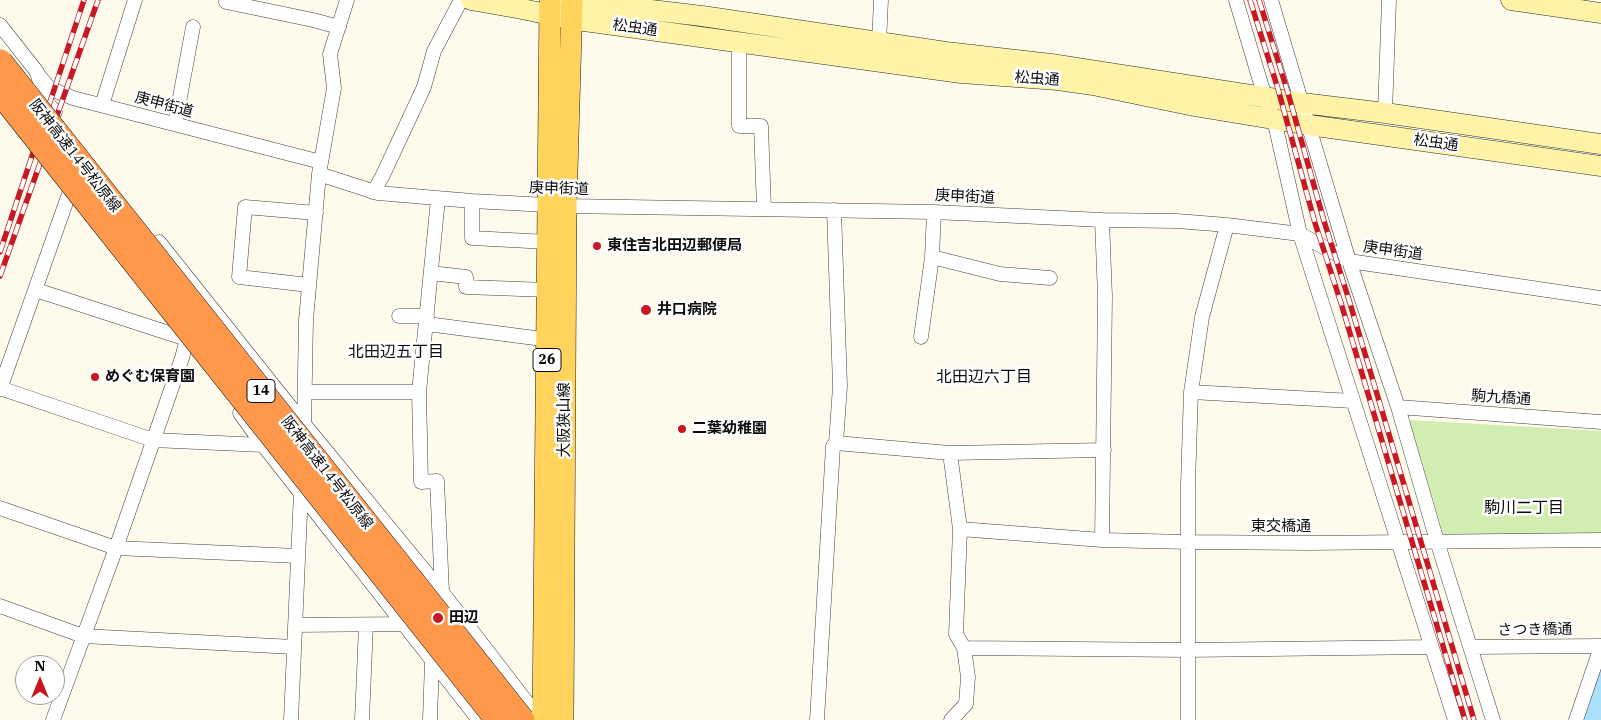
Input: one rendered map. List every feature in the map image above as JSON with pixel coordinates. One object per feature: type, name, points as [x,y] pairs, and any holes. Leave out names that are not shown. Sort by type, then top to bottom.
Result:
[{"type":"highway","name":"阪神高速14号松原線","points":[[0,62],[547,717]]},
{"type":"highway","name":"阪神高速14号松原線","points":[[0,92],[498,720]]},
{"type":"main road","name":"大阪狭山線","points":[[547,717],[557,205],[564,6]]},
{"type":"main road","name":"大阪狭山線","points":[[547,717],[548,242],[557,205]]},
{"type":"street","points":[[102,105],[135,0]]},
{"type":"street","points":[[291,720],[304,424],[305,338],[309,285],[320,168],[334,96],[330,54],[347,0]]},
{"type":"street","points":[[373,192],[382,177],[424,87],[434,51],[461,0]]},
{"type":"street","name":"松虫通","points":[[471,0],[522,9],[564,6],[702,8],[879,43],[1051,64],[1302,103],[1386,113],[1601,144]]},
{"type":"street","points":[[879,43],[881,0]]},
{"type":"street","points":[[1236,0],[1273,118],[1300,234],[1455,720]]},
{"type":"street","points":[[1271,0],[1349,261],[1398,407],[1437,541],[1493,720]]},
{"type":"street","points":[[1386,113],[1389,0]]},
{"type":"street","points":[[1511,0],[1601,13]]},
{"type":"street","points":[[226,2],[312,20],[339,28]]},
{"type":"street","name":"松虫通","points":[[564,6],[739,42],[961,73],[1058,80],[1093,85],[1194,106],[1309,125],[1601,166]]},
{"type":"street","points":[[0,24],[36,72],[45,100],[304,424],[442,592],[529,705],[547,717]]},
{"type":"street","points":[[174,124],[192,27]]},
{"type":"street","points":[[739,42],[739,126],[761,126],[764,209]]},
{"type":"street","points":[[0,98],[36,72]]},
{"type":"street","name":"庚申街道","points":[[36,72],[49,88],[73,98],[174,124],[320,168],[373,192],[438,199],[557,205],[934,212],[1102,220],[1177,221],[1227,225],[1300,234],[1349,261],[1601,298]]},
{"type":"street","points":[[0,105],[69,194],[187,339],[263,445],[479,720]]},
{"type":"street","points":[[69,194],[36,290],[1,381],[153,440],[263,445]]},
{"type":"street","points":[[438,199],[419,392],[421,482],[437,481],[442,592]]},
{"type":"street","points":[[472,201],[472,238],[548,242]]},
{"type":"street","points":[[309,285],[239,277],[245,207],[316,213]]},
{"type":"street","points":[[817,720],[833,446],[836,443],[840,386],[834,210]]},
{"type":"street","points":[[921,337],[932,257],[934,212]]},
{"type":"street","points":[[1102,220],[1105,296],[1102,540]]},
{"type":"street","points":[[1188,720],[1188,484],[1191,392],[1202,317],[1227,225]]},
{"type":"street","points":[[932,257],[1000,274],[1050,278]]},
{"type":"street","points":[[431,273],[466,277],[466,287],[548,290]]},
{"type":"street","points":[[36,290],[187,339]]},
{"type":"street","points":[[399,316],[547,338]]},
{"type":"street","points":[[53,720],[116,548],[187,339]]},
{"type":"street","points":[[305,392],[419,392]]},
{"type":"street","points":[[1191,392],[1352,401]]},
{"type":"street","name":"駒九橋通","points":[[1398,407],[1601,422]]},
{"type":"street","points":[[836,443],[950,453],[1104,450]]},
{"type":"street","points":[[950,453],[960,529],[956,634],[964,648],[968,677],[966,704],[951,720]]},
{"type":"street","points":[[0,508],[116,548],[298,556]]},
{"type":"street","name":"東交橋通","points":[[960,529],[1102,540],[1188,542],[1310,543],[1601,540]]},
{"type":"street","points":[[0,606],[83,636],[294,647]]},
{"type":"street","points":[[295,625],[403,624]]},
{"type":"street","points":[[362,720],[366,625]]},
{"type":"street","points":[[964,648],[1188,650],[1431,647]]},
{"type":"street","name":"さつき橋通","points":[[1470,647],[1601,647]]},
{"type":"street","points":[[1576,720],[1601,647]]},
{"type":"street","points":[[430,720],[432,661]]},
{"type":"green space","points":[[1409,420],[1601,431],[1601,537],[1446,543]]},
{"type":"waterway","points":[[1589,720],[1601,685]]},
{"type":"railway","points":[[0,252],[84,0]]},
{"type":"railway","points":[[0,276],[98,0]]},
{"type":"railway","points":[[1250,0],[1278,89],[1315,223],[1341,303],[1465,720]]},
{"type":"railway","points":[[1259,0],[1474,720]]},
{"type":"place","name":"東住吉北田辺郵便局","points":[[597,246]]},
{"type":"place","name":"井口病院","points":[[646,310]]},
{"type":"place","name":"めぐむ保育園","points":[[95,377]]},
{"type":"place","name":"二葉幼稚園","points":[[682,429]]},
{"type":"place","name":"田辺","points":[[438,618]]},
{"type":"district","name":"北田辺五丁目","points":[[396,352]]},
{"type":"district","name":"北田辺六丁目","points":[[984,377]]},
{"type":"district","name":"駒川二丁目","points":[[1524,508]]}]
